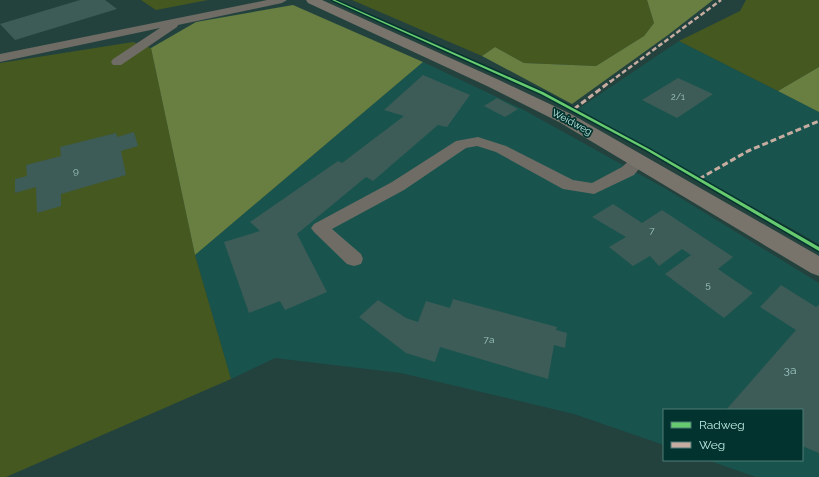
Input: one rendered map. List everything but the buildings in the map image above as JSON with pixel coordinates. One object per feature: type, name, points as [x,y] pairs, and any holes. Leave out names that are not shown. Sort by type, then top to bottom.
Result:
[{"type":"main road","name":"Weidweg","points":[[312,0],[528,99],[593,134],[819,267]]},
{"type":"lane","points":[[0,58],[182,19],[282,0]]},
{"type":"lane","points":[[117,62],[182,19]]},
{"type":"lane","points":[[354,259],[320,228],[398,186],[461,144],[478,140],[500,149],[569,185],[594,189],[628,171],[638,160]]},
{"type":"shaded area","points":[[141,0],[208,0],[156,10]]},
{"type":"shaded area","points":[[352,0],[647,0],[654,23],[644,36],[596,66],[524,63],[495,47],[482,56]]},
{"type":"shaded area","points":[[746,0],[819,0],[819,67],[778,91],[679,41],[740,11]]},
{"type":"shaded area","points":[[679,41],[819,112],[819,244],[578,109]]},
{"type":"shaded area","points":[[133,42],[151,48],[195,255],[231,379],[6,477],[0,477],[0,63]]},
{"type":"shaded area","points":[[423,62],[522,109],[666,189],[819,283],[819,477],[756,477],[710,461],[803,461],[803,409],[663,409],[663,445],[574,414],[401,373],[275,358],[231,379],[195,255]]},
{"type":"green space","points":[[647,0],[713,0],[668,35],[572,104],[482,56],[495,47],[524,63],[596,66],[644,36],[654,23]]},
{"type":"green space","points":[[293,5],[423,62],[195,255],[151,48],[196,22]]},
{"type":"green space","points":[[819,67],[819,112],[778,91]]},
{"type":"marked path","points":[[574,109],[721,0]]},
{"type":"marked path","points":[[699,179],[748,151],[819,121]]},
{"type":"cycle path","points":[[333,0],[542,93],[647,149],[819,249]]}]
